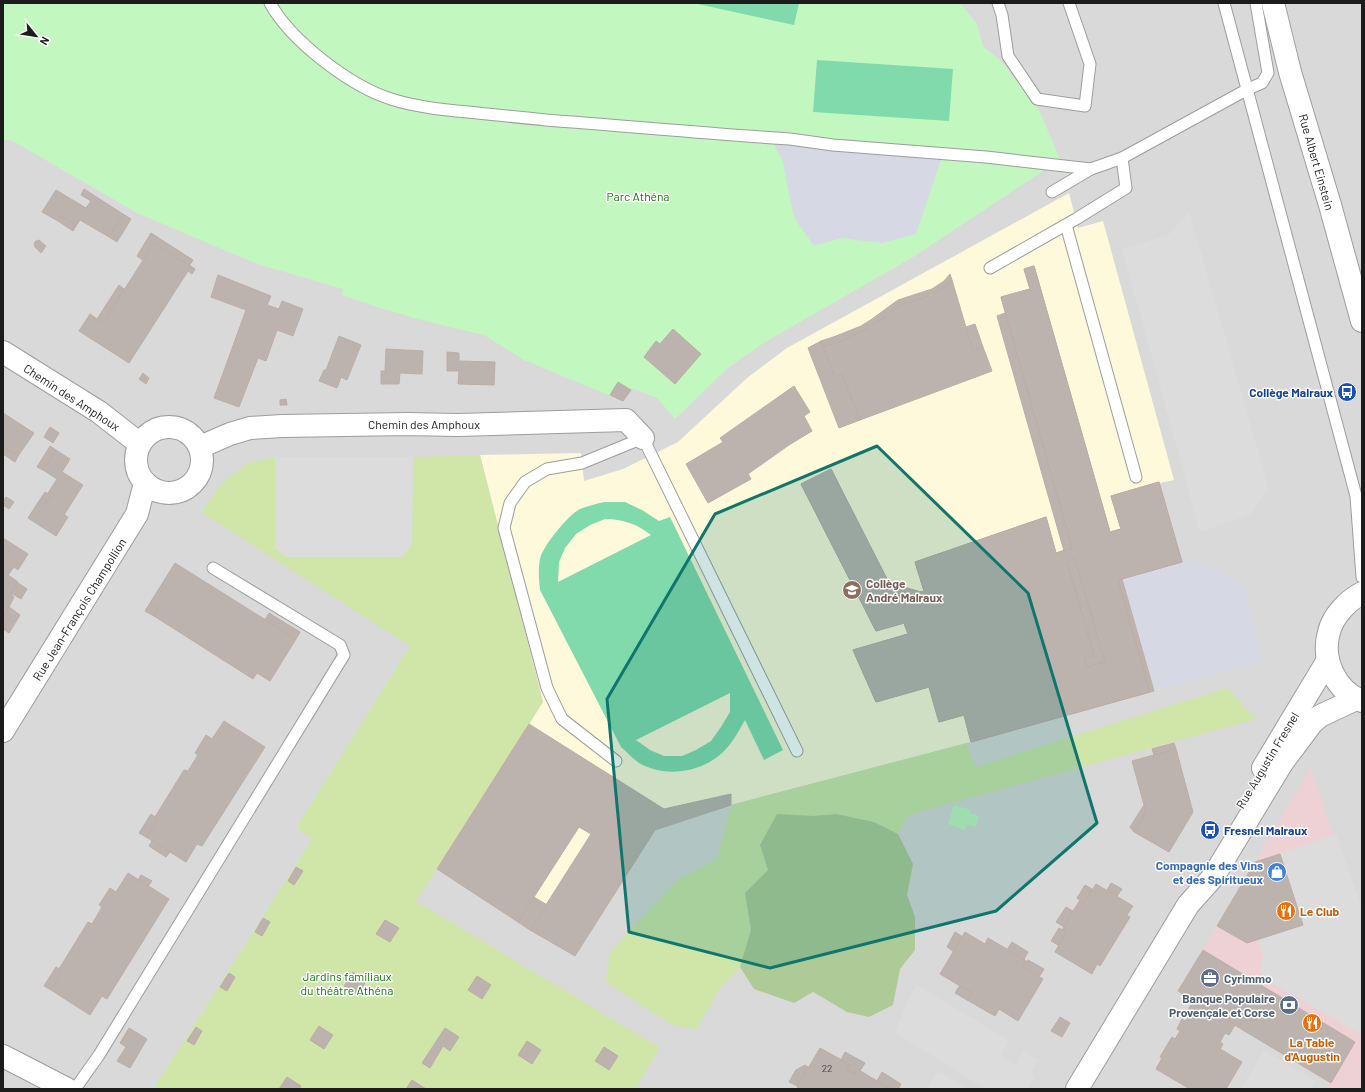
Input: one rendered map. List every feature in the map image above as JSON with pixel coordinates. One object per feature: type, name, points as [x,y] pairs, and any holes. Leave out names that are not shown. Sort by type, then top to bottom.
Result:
[{"type":"street","name":"Rue Albert Einstein","points":[[1273,3],[1290,72],[1330,205],[1362,321]]},
{"type":"street","name":"Chemin des Amphoux","points":[[3,352],[99,412],[140,444]]},
{"type":"street","name":"Chemin des Amphoux","points":[[200,447],[230,434],[250,428],[290,426],[407,424],[458,425],[626,420],[643,438]]},
{"type":"street","points":[[166,427],[186,431],[194,438],[200,447],[202,458],[201,469],[195,480],[187,487],[177,492],[165,493],[155,490],[140,476],[136,460],[137,452],[140,444],[147,436],[156,430],[166,427]]},
{"type":"street","name":"Rue Jean-François Champollion","points":[[3,731],[137,514],[146,483]]},
{"type":"street","points":[[1359,700],[1343,689],[1333,675],[1328,660],[1327,646],[1329,632],[1341,610],[1362,593]]},
{"type":"street","name":"Rue Augustin Fresnel","points":[[1188,906],[1199,874],[1328,660]]},
{"type":"street","name":"Rue Augustin Fresnel","points":[[1077,1089],[1188,906],[1213,877],[1278,769],[1312,723],[1326,712],[1359,700]]},
{"type":"street","points":[[3,1056],[67,1089]]},
{"type":"lane","points":[[270,3],[292,32],[340,73],[361,86],[390,99],[417,106],[491,115],[790,139],[833,145],[986,157],[1091,169]]},
{"type":"lane","points":[[998,3],[1002,15],[1008,56],[1037,99],[1085,106],[1090,64],[1069,3]]},
{"type":"lane","points":[[1224,3],[1356,496],[1362,576]]},
{"type":"lane","points":[[1052,192],[1091,169],[1122,158],[1248,89],[1262,83],[1268,73],[1256,3]]},
{"type":"lane","points":[[990,268],[1066,225],[1126,188],[1122,158]]},
{"type":"lane","points":[[1066,225],[1136,477]]},
{"type":"lane","points":[[616,761],[562,719],[548,688],[504,528],[510,503],[525,482],[547,469],[582,463],[643,438],[797,751]]},
{"type":"lane","points":[[75,1089],[100,1055],[344,655],[340,645],[213,568]]},
{"type":"highlighted area","points":[[877,446],[1028,593],[1097,823],[996,911],[770,968],[629,932],[607,699],[715,514]]},
{"type":"shaded area","points":[[3,3],[1362,3],[1362,1089],[3,1089]]},
{"type":"shaded area","points":[[771,138],[943,154],[916,234],[882,243],[841,238],[814,246],[795,219],[783,162]]},
{"type":"shaded area","name":"Collège André Malraux","points":[[1069,193],[1078,228],[1103,221],[1174,480],[1160,483],[1211,675],[971,742],[731,805],[655,830],[575,956],[437,869],[543,702],[480,455],[581,453],[584,481],[623,469],[678,442],[747,378],[787,348]]},
{"type":"shaded area","points":[[1189,211],[1269,489],[1251,514],[1200,532],[1122,249],[1168,235]]},
{"type":"shaded area","points":[[275,457],[413,457],[412,543],[403,557],[287,557],[275,549]]},
{"type":"shaded area","points":[[1195,559],[1244,586],[1262,662],[1154,691],[1122,579]]},
{"type":"shaded area","points":[[1311,768],[1333,834],[1336,834],[1362,908],[1362,1089],[1327,1089],[1330,1082],[1178,991]]},
{"type":"shaded area","points":[[1270,796],[1276,799],[1221,891],[1215,887]]},
{"type":"shaded area","points":[[1336,834],[1362,908],[1362,1028],[1359,1033],[1260,976],[1263,953],[1258,940],[1303,925],[1280,854]]},
{"type":"shaded area","points":[[917,985],[1010,1041],[1001,1055],[1016,1065],[1024,1051],[1038,1060],[1031,1073],[1036,1076],[1027,1089],[986,1089],[895,1033],[908,1000]]},
{"type":"shaded area","points":[[1264,1051],[1315,1080],[1310,1089],[1241,1089]]},
{"type":"shaded area","points":[[938,1071],[968,1089],[931,1089],[928,1087]]},
{"type":"green space","name":"Parc Athéna","points":[[3,3],[960,3],[977,24],[983,46],[1002,62],[1040,112],[1067,176],[1052,165],[913,257],[765,342],[729,367],[675,419],[657,398],[632,388],[623,401],[524,360],[484,335],[383,309],[342,295],[343,289],[257,264],[137,213],[13,141],[3,139]]},
{"type":"green space","points":[[693,3],[799,3],[794,25]]},
{"type":"green space","points":[[817,60],[953,69],[949,121],[813,112]]},
{"type":"green space","name":"Jardins familiaux du théâtre Athéna","points":[[480,455],[543,702],[416,901],[660,1048],[635,1089],[154,1088],[312,839],[296,828],[410,646],[201,512],[221,484],[247,464],[275,457],[275,549],[412,543],[413,457]]},
{"type":"green space","points":[[604,502],[625,502],[642,510],[659,521],[670,517],[783,750],[764,760],[745,720],[732,742],[722,753],[713,760],[693,769],[671,772],[649,768],[639,763],[621,747],[540,590],[539,582],[540,559],[542,553],[557,531],[575,512],[580,509]],"holes":[[[605,519],[630,523],[651,535],[558,582],[559,562],[565,548],[576,534],[590,525]],[[730,693],[730,712],[711,741],[696,750],[682,756],[664,756],[650,750],[636,740]]]},
{"type":"green space","points":[[1227,688],[1256,719],[908,815],[898,834],[874,822],[836,814],[814,816],[760,845],[768,870],[745,893],[751,930],[740,967],[720,988],[696,1030],[670,1024],[606,982],[610,952],[678,879],[717,859],[731,805],[967,743],[975,767]]},
{"type":"green space","points":[[954,805],[971,810],[970,813],[979,816],[976,827],[967,824],[965,830],[948,824]]},
{"type":"green space","points":[[777,814],[814,816],[836,814],[874,822],[898,834],[913,864],[907,895],[915,917],[915,950],[900,969],[893,1005],[869,1017],[847,1012],[813,992],[794,1003],[754,989],[740,967],[751,930],[745,893],[768,870],[760,845]]},
{"type":"building","points":[[84,189],[123,214],[109,237],[80,220],[76,226],[61,216],[58,221],[42,212],[56,190],[86,208],[91,201],[81,195]]},
{"type":"building","points":[[123,214],[131,219],[117,242],[109,237]]},
{"type":"building","points":[[61,216],[76,226],[73,231],[58,221]]},
{"type":"building","points":[[151,233],[193,260],[189,266],[154,243],[143,260],[137,256]]},
{"type":"building","points":[[39,240],[46,246],[41,253],[35,247],[34,243]]},
{"type":"building","points":[[154,243],[195,269],[192,274],[188,271],[129,363],[79,331],[90,314],[103,323]]},
{"type":"building","name":"Collège André Malraux","points":[[1034,266],[1110,532],[1121,529],[1111,496],[1159,482],[1182,562],[1118,580],[1150,692],[971,742],[964,715],[939,722],[929,687],[876,702],[853,650],[908,634],[904,623],[876,631],[801,484],[831,469],[889,583],[921,592],[924,591],[915,562],[1046,517],[1056,553],[1072,548],[1001,297],[1030,289],[1024,269]],"holes":[[[1075,559],[1105,662],[1087,667],[1079,641],[936,681],[921,630],[1067,589],[1059,564]]]},
{"type":"building","name":"Collège André Malraux","points":[[1034,266],[1110,532],[1121,529],[1111,496],[1159,482],[1182,562],[1118,580],[1150,692],[971,742],[964,715],[939,722],[929,687],[876,702],[853,650],[908,634],[904,623],[876,631],[801,484],[831,469],[889,583],[921,592],[924,591],[915,562],[1046,517],[1056,553],[1072,548],[1001,297],[1030,289],[1024,269]]},
{"type":"building","points":[[950,274],[952,280],[939,291],[922,299],[902,304],[887,316],[863,331],[837,343],[823,347],[821,341],[861,326],[898,300],[932,289],[944,281]]},
{"type":"building","points":[[218,275],[271,296],[267,305],[279,309],[282,301],[303,309],[293,336],[277,330],[266,361],[258,358],[239,407],[214,398],[246,310],[211,297]]},
{"type":"building","points":[[952,280],[973,351],[983,347],[992,371],[860,420],[842,374],[835,377],[823,347],[837,343],[863,331],[887,316],[902,304],[931,296]]},
{"type":"building","points":[[119,285],[124,289],[103,323],[97,319]]},
{"type":"building","points":[[1005,313],[1072,548],[1064,551],[997,316]]},
{"type":"building","points":[[975,324],[983,347],[973,351],[966,327]]},
{"type":"building","points":[[673,329],[701,354],[675,384],[644,357],[656,341],[660,344]]},
{"type":"building","points":[[339,336],[361,345],[347,380],[341,377],[337,388],[319,381],[324,370],[326,370]]},
{"type":"building","points":[[821,341],[835,377],[842,374],[860,420],[839,428],[808,348]]},
{"type":"building","points":[[386,349],[423,351],[422,374],[400,373],[399,384],[381,384],[381,371],[385,371]]},
{"type":"building","points":[[447,352],[459,353],[459,361],[495,362],[494,385],[458,384],[459,371],[447,371]]},
{"type":"building","points":[[143,373],[149,378],[146,384],[139,379]]},
{"type":"building","points":[[618,382],[631,390],[623,401],[610,395]]},
{"type":"building","points":[[794,386],[810,412],[804,416],[812,431],[789,445],[748,474],[751,479],[708,503],[686,464],[723,442],[720,438]]},
{"type":"building","points":[[286,399],[287,405],[280,405],[280,400]]},
{"type":"building","points":[[3,413],[34,433],[18,456],[3,447]]},
{"type":"building","points":[[50,427],[59,433],[53,443],[44,437]]},
{"type":"building","points":[[50,446],[56,450],[43,470],[37,467]]},
{"type":"building","points":[[3,447],[18,456],[15,462],[3,454]]},
{"type":"building","points":[[56,450],[70,459],[62,472],[83,485],[64,515],[68,517],[56,536],[28,518],[39,501],[44,505],[51,496],[48,493],[57,479],[43,470]]},
{"type":"building","points":[[45,492],[51,496],[44,505],[39,501]]},
{"type":"building","points":[[6,497],[14,502],[9,509],[3,505]]},
{"type":"building","points":[[3,538],[28,554],[18,570],[14,567],[8,575],[18,582],[11,594],[14,597],[9,607],[3,603]]},
{"type":"building","points":[[1075,559],[1105,662],[1087,667],[1084,658],[1094,656],[1067,562]]},
{"type":"building","points":[[175,563],[296,639],[270,681],[257,673],[253,679],[154,616],[158,609],[150,603]]},
{"type":"building","points":[[1122,579],[1154,691],[1150,692],[1118,580]]},
{"type":"building","points":[[18,583],[27,589],[21,599],[11,593]]},
{"type":"building","points":[[3,603],[9,607],[3,616]]},
{"type":"building","points":[[150,603],[158,609],[154,616],[145,611]]},
{"type":"building","points":[[9,607],[20,615],[9,633],[3,629],[3,616]]},
{"type":"building","points":[[269,613],[300,632],[296,639],[265,620]]},
{"type":"building","points":[[224,721],[265,747],[202,846],[197,844],[186,862],[146,837],[158,819],[155,817],[184,770],[188,771],[198,755],[195,753],[206,735],[212,739]]},
{"type":"building","points":[[529,724],[664,809],[731,794],[731,805],[655,830],[575,956],[530,930],[591,834],[579,827],[518,922],[437,869]]},
{"type":"building","points":[[1174,743],[1176,749],[1154,755],[1152,749]]},
{"type":"building","points":[[1176,749],[1193,812],[1169,852],[1134,832],[1146,812],[1132,761]]},
{"type":"building","points":[[1144,805],[1146,812],[1134,832],[1130,827]]},
{"type":"building","points":[[151,814],[158,819],[146,837],[139,833]]},
{"type":"building","points":[[152,841],[170,852],[166,857],[149,846]]},
{"type":"building","points":[[1280,854],[1303,925],[1247,943],[1217,926],[1255,862]]},
{"type":"building","points":[[296,867],[303,871],[294,885],[288,881]]},
{"type":"building","points":[[128,873],[169,899],[107,999],[102,996],[90,1015],[51,990],[62,971],[59,969],[88,922],[92,924],[102,907],[99,905],[110,888],[116,892]]},
{"type":"building","points":[[141,875],[152,881],[148,886],[138,880]]},
{"type":"building","points":[[1111,883],[1122,889],[1117,896],[1107,890]]},
{"type":"building","points":[[1096,884],[1133,906],[1127,915],[1130,917],[1100,966],[1097,964],[1092,974],[1055,952],[1066,932],[1062,930],[1073,911],[1080,900],[1084,903]]},
{"type":"building","points":[[1085,885],[1092,889],[1084,903],[1077,898]]},
{"type":"building","points":[[534,897],[547,905],[530,930],[518,922]]},
{"type":"building","points":[[1066,907],[1073,911],[1064,927],[1056,922]]},
{"type":"building","points":[[263,918],[270,922],[262,936],[255,932]]},
{"type":"building","points":[[385,920],[399,928],[390,942],[376,934]]},
{"type":"building","points":[[1059,928],[1066,932],[1058,945],[1051,941]]},
{"type":"building","points":[[955,932],[963,937],[954,952],[947,947]]},
{"type":"building","points":[[965,932],[985,944],[988,938],[1024,959],[1027,962],[1023,967],[1043,979],[1018,1021],[999,1009],[995,1016],[967,1000],[972,993],[940,974]]},
{"type":"building","points":[[1012,942],[1028,952],[1024,959],[1007,950]]},
{"type":"building","points":[[1203,950],[1355,1042],[1331,1083],[1178,991]]},
{"type":"building","points":[[1028,960],[1044,969],[1039,977],[1023,967]]},
{"type":"building","points":[[56,967],[62,971],[51,990],[44,986]]},
{"type":"building","points":[[353,972],[366,981],[358,995],[344,986]]},
{"type":"building","points":[[229,973],[235,977],[227,991],[220,987]]},
{"type":"building","points":[[477,976],[491,985],[482,999],[468,990]]},
{"type":"building","points":[[960,985],[972,993],[967,1000],[955,993]]},
{"type":"building","points":[[1194,1000],[1235,1025],[1229,1035],[1225,1033],[1220,1042],[1223,1044],[1220,1049],[1242,1062],[1226,1089],[1190,1089],[1156,1069],[1162,1058],[1160,1057],[1172,1037],[1175,1039],[1180,1031],[1177,1029],[1182,1019],[1186,1021],[1191,1013],[1188,1010]]},
{"type":"building","points":[[1060,1017],[1070,1023],[1062,1037],[1051,1031]]},
{"type":"building","points":[[319,1026],[333,1035],[324,1049],[310,1040]]},
{"type":"building","points":[[196,1027],[202,1031],[194,1045],[187,1041]]},
{"type":"building","points":[[129,1028],[147,1039],[130,1068],[117,1061],[126,1047],[120,1043]]},
{"type":"building","points":[[445,1028],[459,1037],[450,1051],[443,1046],[430,1068],[422,1063]]},
{"type":"building","points":[[527,1041],[541,1050],[532,1064],[518,1055]]},
{"type":"building","points":[[604,1047],[618,1056],[609,1070],[595,1061]]},
{"type":"building","points":[[820,1048],[849,1064],[846,1069],[855,1074],[857,1069],[891,1089],[799,1089],[797,1087]]},
{"type":"building","points":[[845,1052],[865,1063],[860,1071],[857,1069],[855,1074],[846,1069],[849,1064],[841,1060]]},
{"type":"building","points":[[805,1065],[808,1067],[797,1086],[789,1082],[796,1070]]},
{"type":"building","points":[[882,1072],[901,1084],[898,1089],[891,1089],[877,1081]]},
{"type":"building","points":[[287,1077],[301,1086],[299,1089],[279,1089]]},
{"type":"building","points":[[412,1080],[426,1089],[406,1089]]},
{"type":"place","name":"Collège Malraux","points":[[1347,392]]},
{"type":"place","name":"Collège André Malraux","points":[[852,590]]},
{"type":"place","name":"Fresnel Malraux","points":[[1210,830]]},
{"type":"place","name":"Compagnie des Vins et des Spiritueux","points":[[1277,872]]},
{"type":"place","name":"Le Club","points":[[1286,911]]},
{"type":"place","name":"Cyrimmo","points":[[1210,978]]},
{"type":"place","name":"Banque Populaire Provençale et Corse","points":[[1289,1005]]},
{"type":"place","name":"La Table d'Augustin","points":[[1312,1023]]}]
